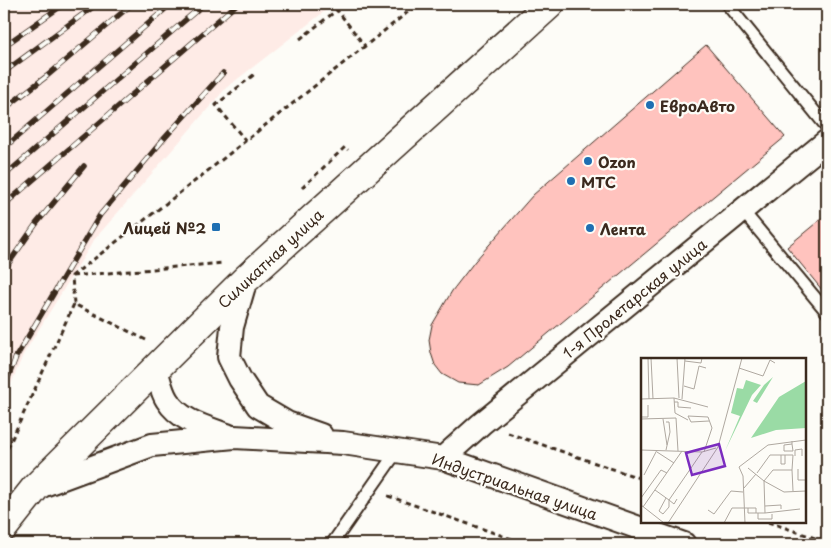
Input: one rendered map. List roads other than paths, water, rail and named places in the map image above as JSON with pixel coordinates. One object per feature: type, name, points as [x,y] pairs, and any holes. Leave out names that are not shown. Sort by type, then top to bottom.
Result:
[{"type":"street","name":"Силикатная улица","points":[[4,527],[35,488],[155,367],[246,279],[550,4]]},
{"type":"street","name":"1-я Пролетарская улица","points":[[443,458],[481,424],[827,142]]},
{"type":"street","name":"Индустриальная улица","points":[[246,279],[232,327],[229,357],[240,379],[258,406],[287,422],[343,443]]},
{"type":"street","name":"Индустриальная улица","points":[[155,367],[166,399],[178,414],[195,423],[234,437]]},
{"type":"street","name":"Индустриальная улица","points":[[35,488],[152,445],[234,437],[343,443],[443,458],[684,544]]},
{"type":"lane","points":[[727,4],[827,127]]},
{"type":"lane","points":[[742,210],[827,312]]},
{"type":"lane","points":[[332,544],[397,451]]},
{"type":"railway","points":[[4,46],[64,4]]},
{"type":"railway","points":[[4,72],[97,4]]},
{"type":"railway","points":[[4,109],[47,76],[132,4]]},
{"type":"railway","points":[[4,148],[171,4]]},
{"type":"railway","points":[[4,176],[204,4]]},
{"type":"railway","points":[[4,205],[237,4]]},
{"type":"railway","points":[[4,388],[16,357],[100,215],[162,141],[223,73]]},
{"type":"railway","points":[[4,270],[36,224],[84,166]]},
{"type":"place","name":"ЕвроАвто","points":[[650,105]]},
{"type":"place","name":"Ozon","points":[[588,161]]},
{"type":"place","name":"МТС","points":[[571,181]]},
{"type":"place","name":"Лицей №2","points":[[216,227]]},
{"type":"place","name":"Лента","points":[[590,228]]}]
